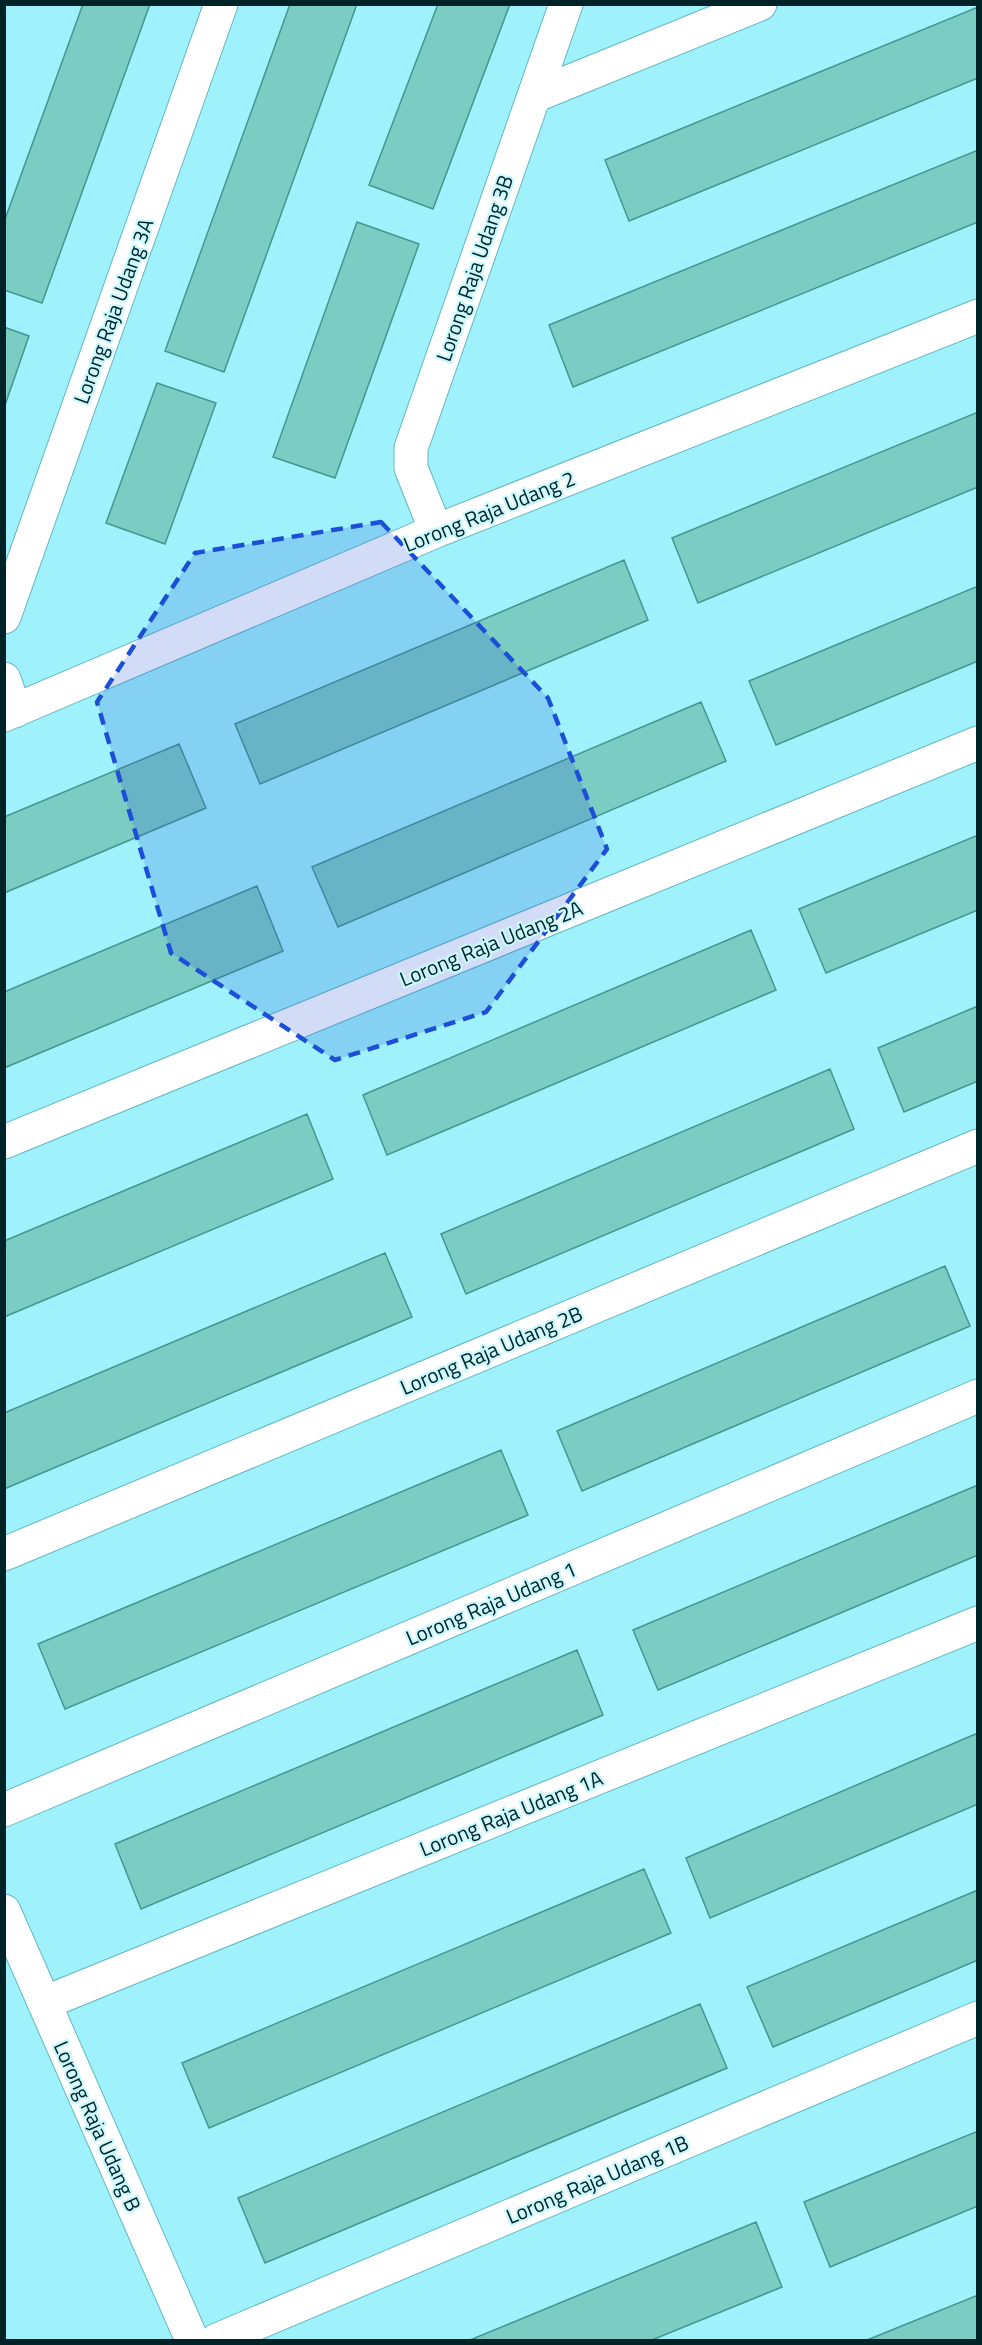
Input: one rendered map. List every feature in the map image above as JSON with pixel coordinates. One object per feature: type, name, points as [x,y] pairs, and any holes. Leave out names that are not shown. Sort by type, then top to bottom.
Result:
[{"type":"street","name":"Lorong Raja Udang 3A","points":[[4,617],[221,4]]},
{"type":"street","name":"Lorong Raja Udang 3B","points":[[436,531],[411,468],[411,448],[566,4]]},
{"type":"street","points":[[534,96],[760,4]]},
{"type":"street","name":"Lorong Raja Udang 2","points":[[10,713],[436,531],[978,316]]},
{"type":"street","points":[[4,679],[10,713]]},
{"type":"street","name":"Lorong Raja Udang 2A","points":[[4,1142],[978,743]]},
{"type":"street","name":"Lorong Raja Udang 2B","points":[[4,1554],[978,1146]]},
{"type":"street","name":"Lorong Raja Udang 1","points":[[4,1810],[978,1396]]},
{"type":"street","name":"Lorong Raja Udang 1A","points":[[44,2003],[978,1623]]},
{"type":"street","name":"Lorong Raja Udang B","points":[[4,1911],[192,2340]]},
{"type":"street","name":"Lorong Raja Udang 1B","points":[[217,2340],[978,2018]]},
{"type":"highlighted area","points":[[381,522],[548,698],[607,849],[486,1012],[335,1060],[171,953],[97,702],[195,553]]},
{"type":"building","points":[[83,4],[150,4],[42,303],[4,290],[4,222]]},
{"type":"building","points":[[290,4],[357,4],[224,372],[165,351]]},
{"type":"building","points":[[438,4],[510,4],[433,209],[369,185]]},
{"type":"building","points":[[978,7],[978,78],[629,221],[605,160]]},
{"type":"building","points":[[978,150],[978,222],[573,387],[549,325]]},
{"type":"building","points":[[357,222],[419,244],[335,478],[273,457]]},
{"type":"building","points":[[4,327],[29,336],[4,408]]},
{"type":"building","points":[[157,383],[216,403],[165,544],[106,523]]},
{"type":"building","points":[[978,412],[978,487],[698,603],[672,538]]},
{"type":"building","points":[[624,560],[648,620],[260,784],[235,724]]},
{"type":"building","points":[[978,586],[978,661],[776,745],[749,681]]},
{"type":"building","points":[[701,702],[726,761],[338,927],[312,867]]},
{"type":"building","points":[[179,744],[206,808],[4,893],[4,817]]},
{"type":"building","points":[[978,835],[978,910],[826,973],[799,909]]},
{"type":"building","points":[[257,886],[283,951],[4,1068],[4,992]]},
{"type":"building","points":[[751,930],[776,990],[387,1155],[363,1095]]},
{"type":"building","points":[[978,1006],[978,1081],[904,1112],[878,1048]]},
{"type":"building","points":[[830,1069],[854,1129],[466,1294],[441,1234]]},
{"type":"building","points":[[307,1114],[333,1179],[4,1317],[4,1241]]},
{"type":"building","points":[[385,1253],[412,1317],[4,1489],[4,1413]]},
{"type":"building","points":[[945,1266],[970,1326],[582,1491],[557,1431]]},
{"type":"building","points":[[501,1450],[528,1515],[65,1709],[38,1644]]},
{"type":"building","points":[[978,1485],[978,1555],[658,1690],[633,1630]]},
{"type":"building","points":[[577,1650],[603,1715],[141,1909],[115,1844]]},
{"type":"building","points":[[978,1733],[978,1804],[710,1918],[686,1858]]},
{"type":"building","points":[[644,1869],[671,1933],[209,2128],[182,2063]]},
{"type":"building","points":[[978,1890],[978,1960],[773,2047],[747,1987]]},
{"type":"building","points":[[700,2004],[727,2068],[265,2263],[238,2198]]},
{"type":"building","points":[[978,2131],[978,2206],[830,2267],[804,2202]]},
{"type":"building","points":[[756,2222],[782,2287],[652,2340],[470,2340]]},
{"type":"building","points":[[978,2295],[978,2340],[867,2340]]}]
